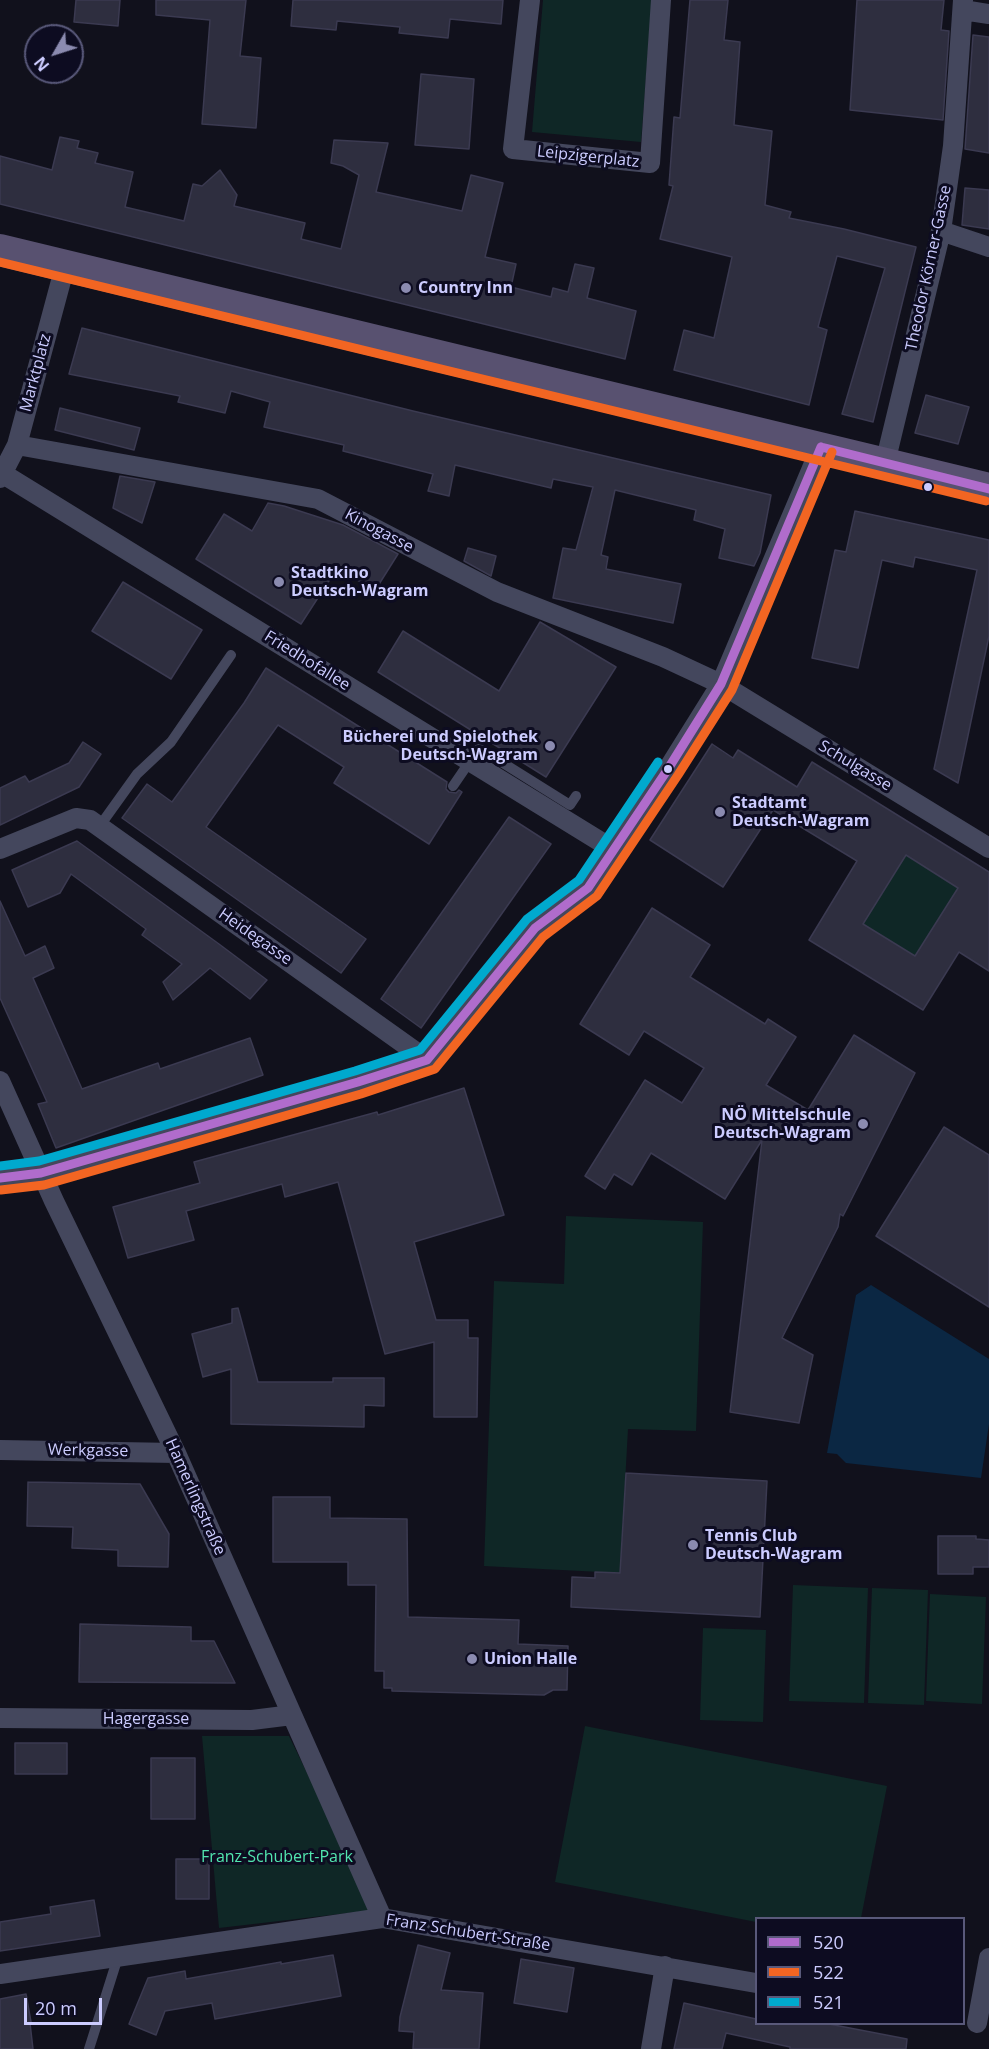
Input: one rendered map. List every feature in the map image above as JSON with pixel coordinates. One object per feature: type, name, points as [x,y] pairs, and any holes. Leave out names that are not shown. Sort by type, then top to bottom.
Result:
[{"type":"main road","points":[[0,250],[989,489]]},
{"type":"street","name":"Leipzigerplatz","points":[[531,0],[513,149],[650,163],[662,0]]},
{"type":"street","points":[[963,5],[989,14]]},
{"type":"street","name":"Theodor Körner-Gasse","points":[[885,463],[941,231],[953,146],[963,5]]},
{"type":"street","points":[[941,231],[989,246]]},
{"type":"street","name":"Marktplatz","points":[[1,474],[17,445],[65,266]]},
{"type":"street","name":"Kinogasse","points":[[17,445],[318,499],[452,574],[663,657],[721,684]]},
{"type":"street","points":[[0,1178],[42,1173],[427,1060],[535,928],[588,888],[721,684],[821,447]]},
{"type":"street","name":"Friedhofallee","points":[[1,474],[614,850]]},
{"type":"street","name":"Schulgasse","points":[[721,684],[989,848]]},
{"type":"street","points":[[0,849],[71,820],[90,822]]},
{"type":"street","name":"Heidegasse","points":[[90,822],[427,1060]]},
{"type":"street","name":"Hamerlingstraße","points":[[0,1081],[176,1453],[382,1918]]},
{"type":"street","name":"Werkgasse","points":[[0,1450],[176,1453]]},
{"type":"street","name":"Hagergasse","points":[[0,1718],[252,1720],[292,1715]]},
{"type":"street","name":"Franz Schubert-Straße","points":[[0,1974],[382,1918],[755,1983]]},
{"type":"street","points":[[976,2023],[989,1958]]},
{"type":"street","points":[[651,2049],[665,1966]]},
{"type":"lane","points":[[90,822],[171,742],[231,655]]},
{"type":"lane","points":[[453,786],[480,748],[570,805],[576,796]]},
{"type":"lane","points":[[89,2049],[118,1957]]},
{"type":"green space","points":[[543,0],[652,0],[641,142],[532,132]]},
{"type":"green space","points":[[906,855],[958,888],[915,956],[863,924]]},
{"type":"green space","points":[[566,1216],[703,1222],[696,1431],[628,1429],[620,1573],[484,1566],[494,1281],[564,1284]]},
{"type":"green space","points":[[793,1585],[868,1588],[864,1703],[789,1701]]},
{"type":"green space","points":[[872,1588],[928,1590],[924,1705],[868,1703]]},
{"type":"green space","points":[[930,1594],[986,1597],[982,1704],[926,1701]]},
{"type":"green space","points":[[703,1628],[766,1630],[763,1722],[700,1720]]},
{"type":"green space","points":[[585,1726],[887,1786],[861,1917],[755,1917],[755,1922],[555,1882]]},
{"type":"green space","name":"Franz-Schubert-Park","points":[[202,1736],[289,1736],[374,1910],[219,1928]]},
{"type":"water","points":[[871,1285],[989,1359],[989,1424],[981,1478],[846,1463],[837,1454],[827,1453],[856,1295]]},
{"type":"building","points":[[76,0],[120,0],[118,26],[74,22]]},
{"type":"building","points":[[156,0],[246,0],[240,56],[261,58],[256,128],[202,124],[210,20],[156,15]]},
{"type":"building","points":[[293,0],[503,0],[501,24],[450,19],[448,38],[399,33],[400,27],[337,21],[336,30],[291,26]]},
{"type":"building","points":[[690,0],[728,0],[724,40],[740,42],[734,125],[772,131],[765,205],[791,212],[789,218],[916,247],[873,422],[842,414],[885,268],[837,256],[818,327],[827,330],[809,405],[674,370],[684,330],[714,338],[732,257],[660,239],[673,186],[669,185],[674,117],[680,118]]},
{"type":"building","points":[[857,0],[944,0],[941,30],[949,31],[943,120],[850,110]]},
{"type":"building","points":[[973,35],[989,37],[989,153],[965,149]]},
{"type":"building","points":[[421,74],[474,79],[469,149],[415,145]]},
{"type":"building","points":[[60,137],[79,141],[77,148],[98,153],[95,163],[133,172],[125,207],[184,221],[193,184],[202,186],[220,170],[237,195],[234,206],[305,223],[301,239],[341,249],[359,175],[343,166],[331,163],[334,140],[388,143],[376,192],[462,211],[471,175],[503,183],[485,257],[516,264],[511,287],[551,297],[553,288],[568,292],[575,264],[594,268],[587,298],[636,311],[625,359],[0,204],[0,156],[52,170]]},
{"type":"building","points":[[965,188],[989,190],[989,229],[962,225]]},
{"type":"building","points":[[82,328],[413,411],[771,495],[760,553],[754,566],[719,558],[725,529],[694,520],[696,510],[615,490],[601,555],[608,557],[606,569],[681,584],[673,623],[553,598],[563,548],[576,550],[593,487],[553,479],[551,488],[455,465],[449,496],[428,491],[433,474],[343,451],[344,445],[264,427],[270,402],[231,391],[225,413],[178,402],[180,396],[69,374]]},
{"type":"building","points":[[926,395],[969,407],[958,444],[915,433]]},
{"type":"building","points":[[60,408],[140,428],[134,450],[55,430]]},
{"type":"building","points":[[120,476],[155,482],[142,523],[113,508]]},
{"type":"building","points":[[268,503],[343,525],[398,554],[376,589],[336,570],[301,624],[196,559],[224,514],[252,531]]},
{"type":"building","points":[[855,511],[989,540],[989,636],[958,783],[934,769],[977,570],[915,557],[913,567],[882,560],[858,668],[812,658],[835,550],[846,552]]},
{"type":"building","points":[[468,548],[496,556],[491,576],[464,561]]},
{"type":"building","points":[[123,582],[202,630],[171,679],[92,631]]},
{"type":"building","points":[[540,622],[616,667],[546,777],[378,672],[403,631],[499,691]]},
{"type":"building","points":[[266,668],[447,782],[446,789],[449,792],[456,793],[459,790],[462,792],[429,844],[334,783],[344,767],[278,725],[206,827],[366,939],[341,973],[122,818],[147,784],[172,802],[244,703]]},
{"type":"building","points":[[83,742],[101,754],[79,787],[0,825],[0,788],[25,776],[29,782],[69,763]]},
{"type":"building","points":[[712,744],[733,758],[738,750],[797,787],[812,762],[989,872],[989,971],[959,952],[923,1010],[809,940],[857,861],[773,810],[723,887],[650,840]],"holes":[[[906,855],[958,888],[915,956],[863,924]]]},
{"type":"building","points":[[509,817],[551,844],[421,1028],[381,999]]},
{"type":"building","points":[[77,841],[267,980],[250,999],[210,968],[173,1000],[163,982],[182,964],[142,935],[146,929],[71,874],[60,893],[28,907],[12,870]]},
{"type":"building","points":[[0,901],[25,956],[45,946],[54,968],[33,978],[82,1089],[158,1063],[160,1069],[250,1038],[263,1075],[56,1148],[38,1104],[47,1102],[0,998]]},
{"type":"building","points":[[652,908],[710,945],[690,977],[765,1024],[768,1019],[796,1037],[766,1085],[808,1110],[854,1035],[915,1073],[843,1216],[840,1214],[838,1227],[782,1338],[813,1355],[799,1423],[730,1412],[762,1140],[725,1199],[651,1153],[632,1185],[614,1174],[605,1189],[585,1176],[645,1080],[682,1103],[704,1068],[644,1031],[629,1055],[580,1024]]},
{"type":"building","points":[[464,1088],[504,1215],[414,1242],[436,1320],[468,1320],[468,1338],[478,1338],[477,1417],[434,1417],[434,1342],[385,1354],[338,1182],[285,1197],[282,1184],[186,1211],[194,1240],[128,1258],[113,1207],[200,1183],[194,1162],[377,1112],[378,1115]]},
{"type":"building","points":[[944,1127],[989,1155],[989,1307],[876,1236]]},
{"type":"building","points":[[238,1308],[258,1382],[333,1382],[333,1378],[384,1378],[384,1406],[364,1405],[364,1427],[231,1424],[231,1369],[203,1377],[192,1334],[232,1323],[232,1309]]},
{"type":"building","name":"Tennis Club Deutsch-Wagram","points":[[626,1473],[767,1481],[760,1617],[571,1607],[572,1577],[595,1578],[595,1572],[620,1573]]},
{"type":"building","points":[[28,1482],[140,1484],[169,1534],[168,1567],[118,1566],[118,1550],[72,1548],[73,1527],[27,1526]]},
{"type":"building","points":[[273,1497],[330,1497],[330,1518],[407,1519],[408,1617],[519,1620],[518,1644],[568,1646],[567,1690],[553,1690],[544,1695],[392,1691],[392,1688],[384,1688],[384,1671],[375,1671],[376,1585],[348,1585],[348,1562],[273,1562]]},
{"type":"building","points":[[938,1536],[976,1536],[976,1539],[989,1540],[989,1567],[973,1567],[973,1574],[938,1574]]},
{"type":"building","points":[[80,1624],[191,1627],[191,1641],[214,1641],[235,1683],[79,1682]]},
{"type":"building","points":[[15,1743],[67,1743],[67,1774],[15,1774]]},
{"type":"building","points":[[151,1758],[195,1758],[195,1819],[151,1819]]},
{"type":"building","points":[[176,1859],[209,1859],[209,1899],[176,1899]]},
{"type":"building","points":[[94,1900],[100,1936],[0,1951],[0,1922],[51,1914],[50,1907]]},
{"type":"building","points":[[418,1945],[450,1953],[441,1990],[483,1993],[479,2049],[413,2049],[414,2032],[399,2031],[400,2017]]},
{"type":"building","points":[[333,1955],[341,1996],[215,2019],[212,2003],[165,2011],[156,2035],[129,2024],[148,1978],[185,1971],[186,1979]]},
{"type":"building","points":[[521,1959],[574,1968],[567,2012],[514,2003]]},
{"type":"building","points":[[26,1994],[33,2049],[0,2049],[0,1999]]},
{"type":"building","points":[[684,2003],[755,2019],[755,2025],[834,2025],[907,2039],[906,2049],[790,2049],[790,2047],[726,2033],[722,2049],[674,2049]]},
{"type":"transit line","name":"522","points":[[0,262],[986,501]]},
{"type":"transit line","name":"520","points":[[821,447],[989,489]]},
{"type":"transit line","name":"520","points":[[0,1178],[41,1173],[427,1060],[535,928],[588,888],[668,769],[721,684],[821,447]]},
{"type":"transit line","name":"522","points":[[1,1190],[44,1185],[361,1094],[435,1069],[543,937],[597,896],[678,775],[732,690],[832,452]]},
{"type":"transit line","name":"521","points":[[0,1166],[39,1161],[355,1071],[420,1050],[527,919],[579,880],[658,762]]},
{"type":"place","name":"Country Inn","points":[[406,288]]},
{"type":"place","name":"Stadtkino Deutsch-Wagram","points":[[279,582]]},
{"type":"place","name":"Bücherei und Spielothek Deutsch-Wagram","points":[[550,746]]},
{"type":"place","name":"Stadtamt Deutsch-Wagram","points":[[720,812]]},
{"type":"place","name":"NÖ Mittelschule Deutsch-Wagram","points":[[863,1124]]},
{"type":"place","name":"Tennis Club Deutsch-Wagram","points":[[693,1545]]},
{"type":"place","name":"Union Halle","points":[[472,1659]]}]
